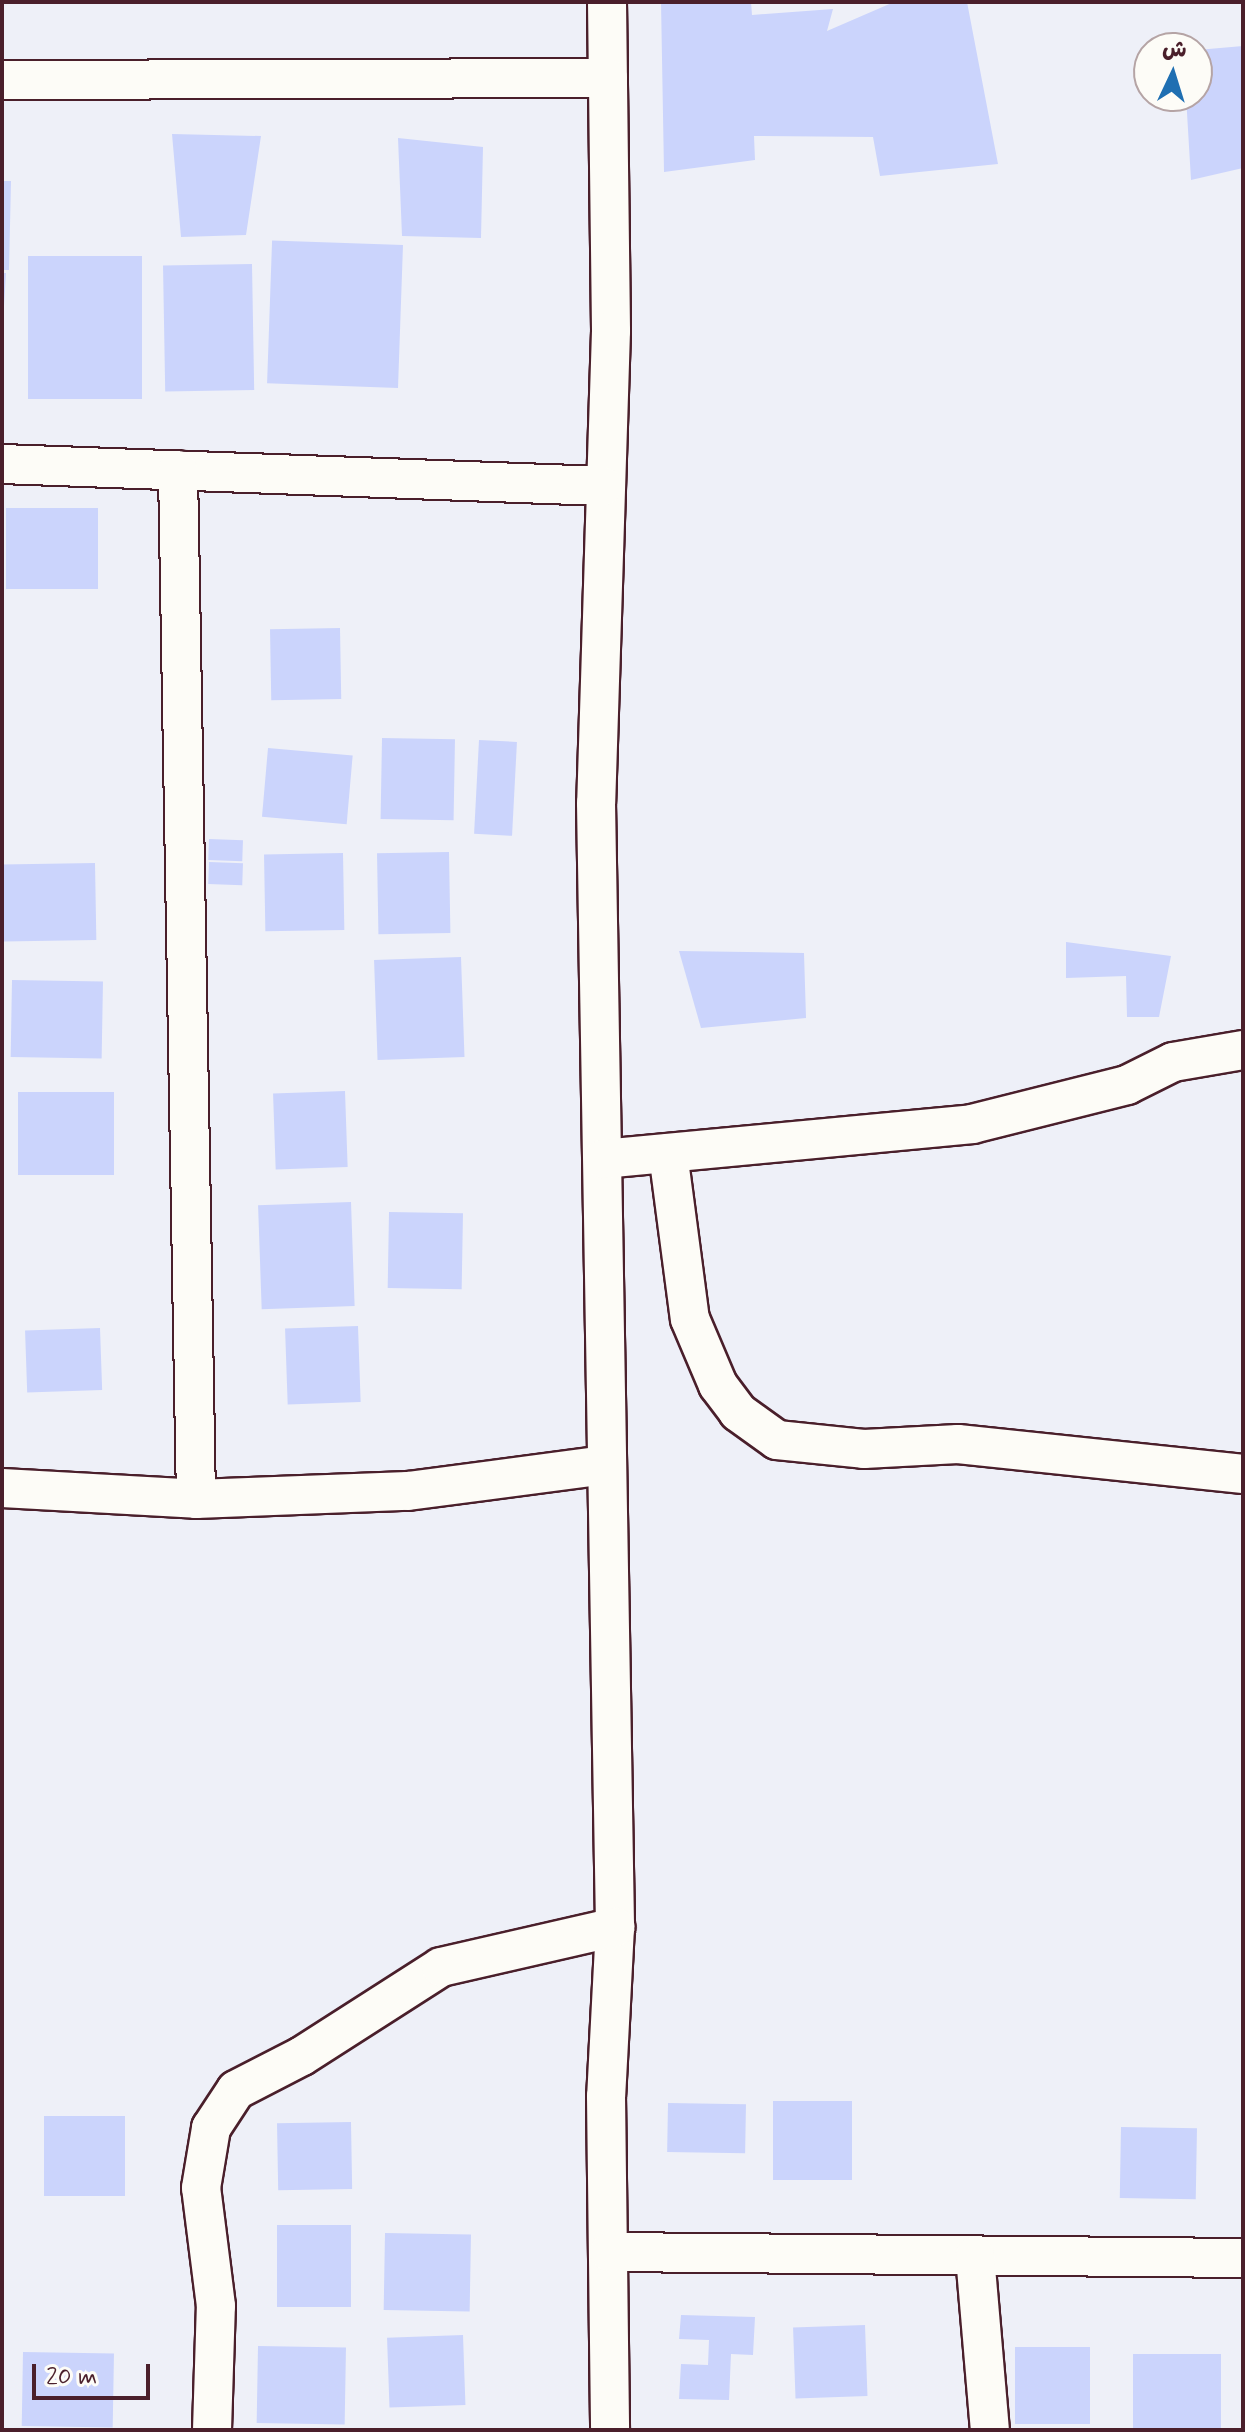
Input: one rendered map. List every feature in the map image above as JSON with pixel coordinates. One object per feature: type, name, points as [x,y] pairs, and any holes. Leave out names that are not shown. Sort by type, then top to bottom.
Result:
[{"type":"street","points":[[607,2],[611,331],[603,486],[596,803],[615,1927],[606,2096],[610,2430]]},
{"type":"street","points":[[2,80],[608,78]]},
{"type":"street","points":[[2,464],[603,486]]},
{"type":"street","points":[[178,470],[196,1499]]},
{"type":"street","points":[[603,1159],[972,1124],[1127,1085],[1173,1062],[1243,1050]]},
{"type":"street","points":[[668,1153],[690,1319],[718,1385],[738,1412],[777,1440],[864,1449],[958,1444],[1243,1474]]},
{"type":"street","points":[[2,1488],[196,1499],[408,1491],[606,1465]]},
{"type":"street","points":[[212,2430],[216,2306],[201,2188],[211,2128],[236,2090],[302,2056],[441,1967],[615,1927]]},
{"type":"street","points":[[609,2252],[1243,2258]]},
{"type":"street","points":[[975,2256],[990,2430]]},
{"type":"building","points":[[661,2],[751,2],[752,15],[833,9],[827,31],[894,2],[967,2],[998,164],[880,176],[873,137],[754,136],[755,160],[664,172]]},
{"type":"building","points":[[1243,46],[1243,168],[1191,180],[1187,112],[1213,112],[1213,49]]},
{"type":"building","points":[[172,134],[261,136],[246,235],[181,237]]},
{"type":"building","points":[[398,138],[483,147],[481,238],[402,236]]},
{"type":"building","points":[[2,181],[11,181],[9,270],[2,270]]},
{"type":"building","points":[[272,240],[403,245],[398,388],[267,383]]},
{"type":"building","points":[[28,256],[142,256],[142,399],[28,399]]},
{"type":"building","points":[[252,264],[254,390],[165,392],[163,266]]},
{"type":"building","points":[[2,273],[6,273],[2,339]]},
{"type":"building","points":[[6,508],[98,508],[98,589],[6,589]]},
{"type":"building","points":[[340,628],[341,699],[271,700],[270,629]]},
{"type":"building","points":[[382,738],[455,739],[454,820],[381,819]]},
{"type":"building","points":[[479,740],[517,742],[512,836],[474,834]]},
{"type":"building","points":[[268,748],[353,755],[347,824],[262,817]]},
{"type":"building","points":[[209,839],[243,840],[242,861],[208,860]]},
{"type":"building","points":[[449,852],[450,933],[378,934],[377,853]]},
{"type":"building","points":[[343,853],[344,930],[265,931],[264,854]]},
{"type":"building","points":[[209,862],[243,863],[242,885],[208,884]]},
{"type":"building","points":[[95,863],[96,940],[3,942],[2,865]]},
{"type":"building","points":[[1066,942],[1171,956],[1159,1017],[1127,1017],[1126,976],[1066,978]]},
{"type":"building","points":[[679,951],[804,953],[806,1018],[701,1028]]},
{"type":"building","points":[[461,957],[464,1057],[378,1060],[374,960]]},
{"type":"building","points":[[12,980],[103,982],[102,1059],[11,1057]]},
{"type":"building","points":[[345,1091],[348,1167],[276,1169],[273,1094]]},
{"type":"building","points":[[18,1092],[114,1092],[114,1175],[18,1175]]},
{"type":"building","points":[[351,1202],[355,1306],[262,1309],[258,1205]]},
{"type":"building","points":[[389,1212],[463,1213],[462,1289],[388,1288]]},
{"type":"building","points":[[358,1326],[361,1402],[288,1405],[285,1329]]},
{"type":"building","points":[[100,1328],[102,1390],[27,1393],[25,1331]]},
{"type":"building","points":[[773,2101],[852,2101],[852,2180],[773,2180]]},
{"type":"building","points":[[668,2103],[746,2104],[745,2153],[667,2152]]},
{"type":"building","points":[[44,2116],[125,2116],[125,2196],[44,2196]]},
{"type":"building","points":[[351,2122],[352,2189],[278,2190],[277,2123]]},
{"type":"building","points":[[1121,2127],[1197,2128],[1196,2199],[1120,2198]]},
{"type":"building","points":[[277,2225],[351,2225],[351,2307],[277,2307]]},
{"type":"building","points":[[385,2233],[471,2235],[470,2311],[384,2310]]},
{"type":"building","points":[[681,2315],[755,2317],[753,2355],[731,2354],[729,2400],[679,2399],[681,2364],[708,2365],[709,2340],[679,2339]]},
{"type":"building","points":[[865,2325],[867,2396],[796,2398],[793,2328]]},
{"type":"building","points":[[463,2335],[465,2405],[389,2408],[387,2338]]},
{"type":"building","points":[[258,2346],[346,2348],[345,2425],[257,2423]]},
{"type":"building","points":[[1015,2347],[1090,2347],[1090,2424],[1015,2424]]},
{"type":"building","points":[[23,2352],[114,2354],[113,2428],[22,2426]]},
{"type":"building","points":[[1133,2354],[1221,2354],[1221,2430],[1133,2430]]}]
